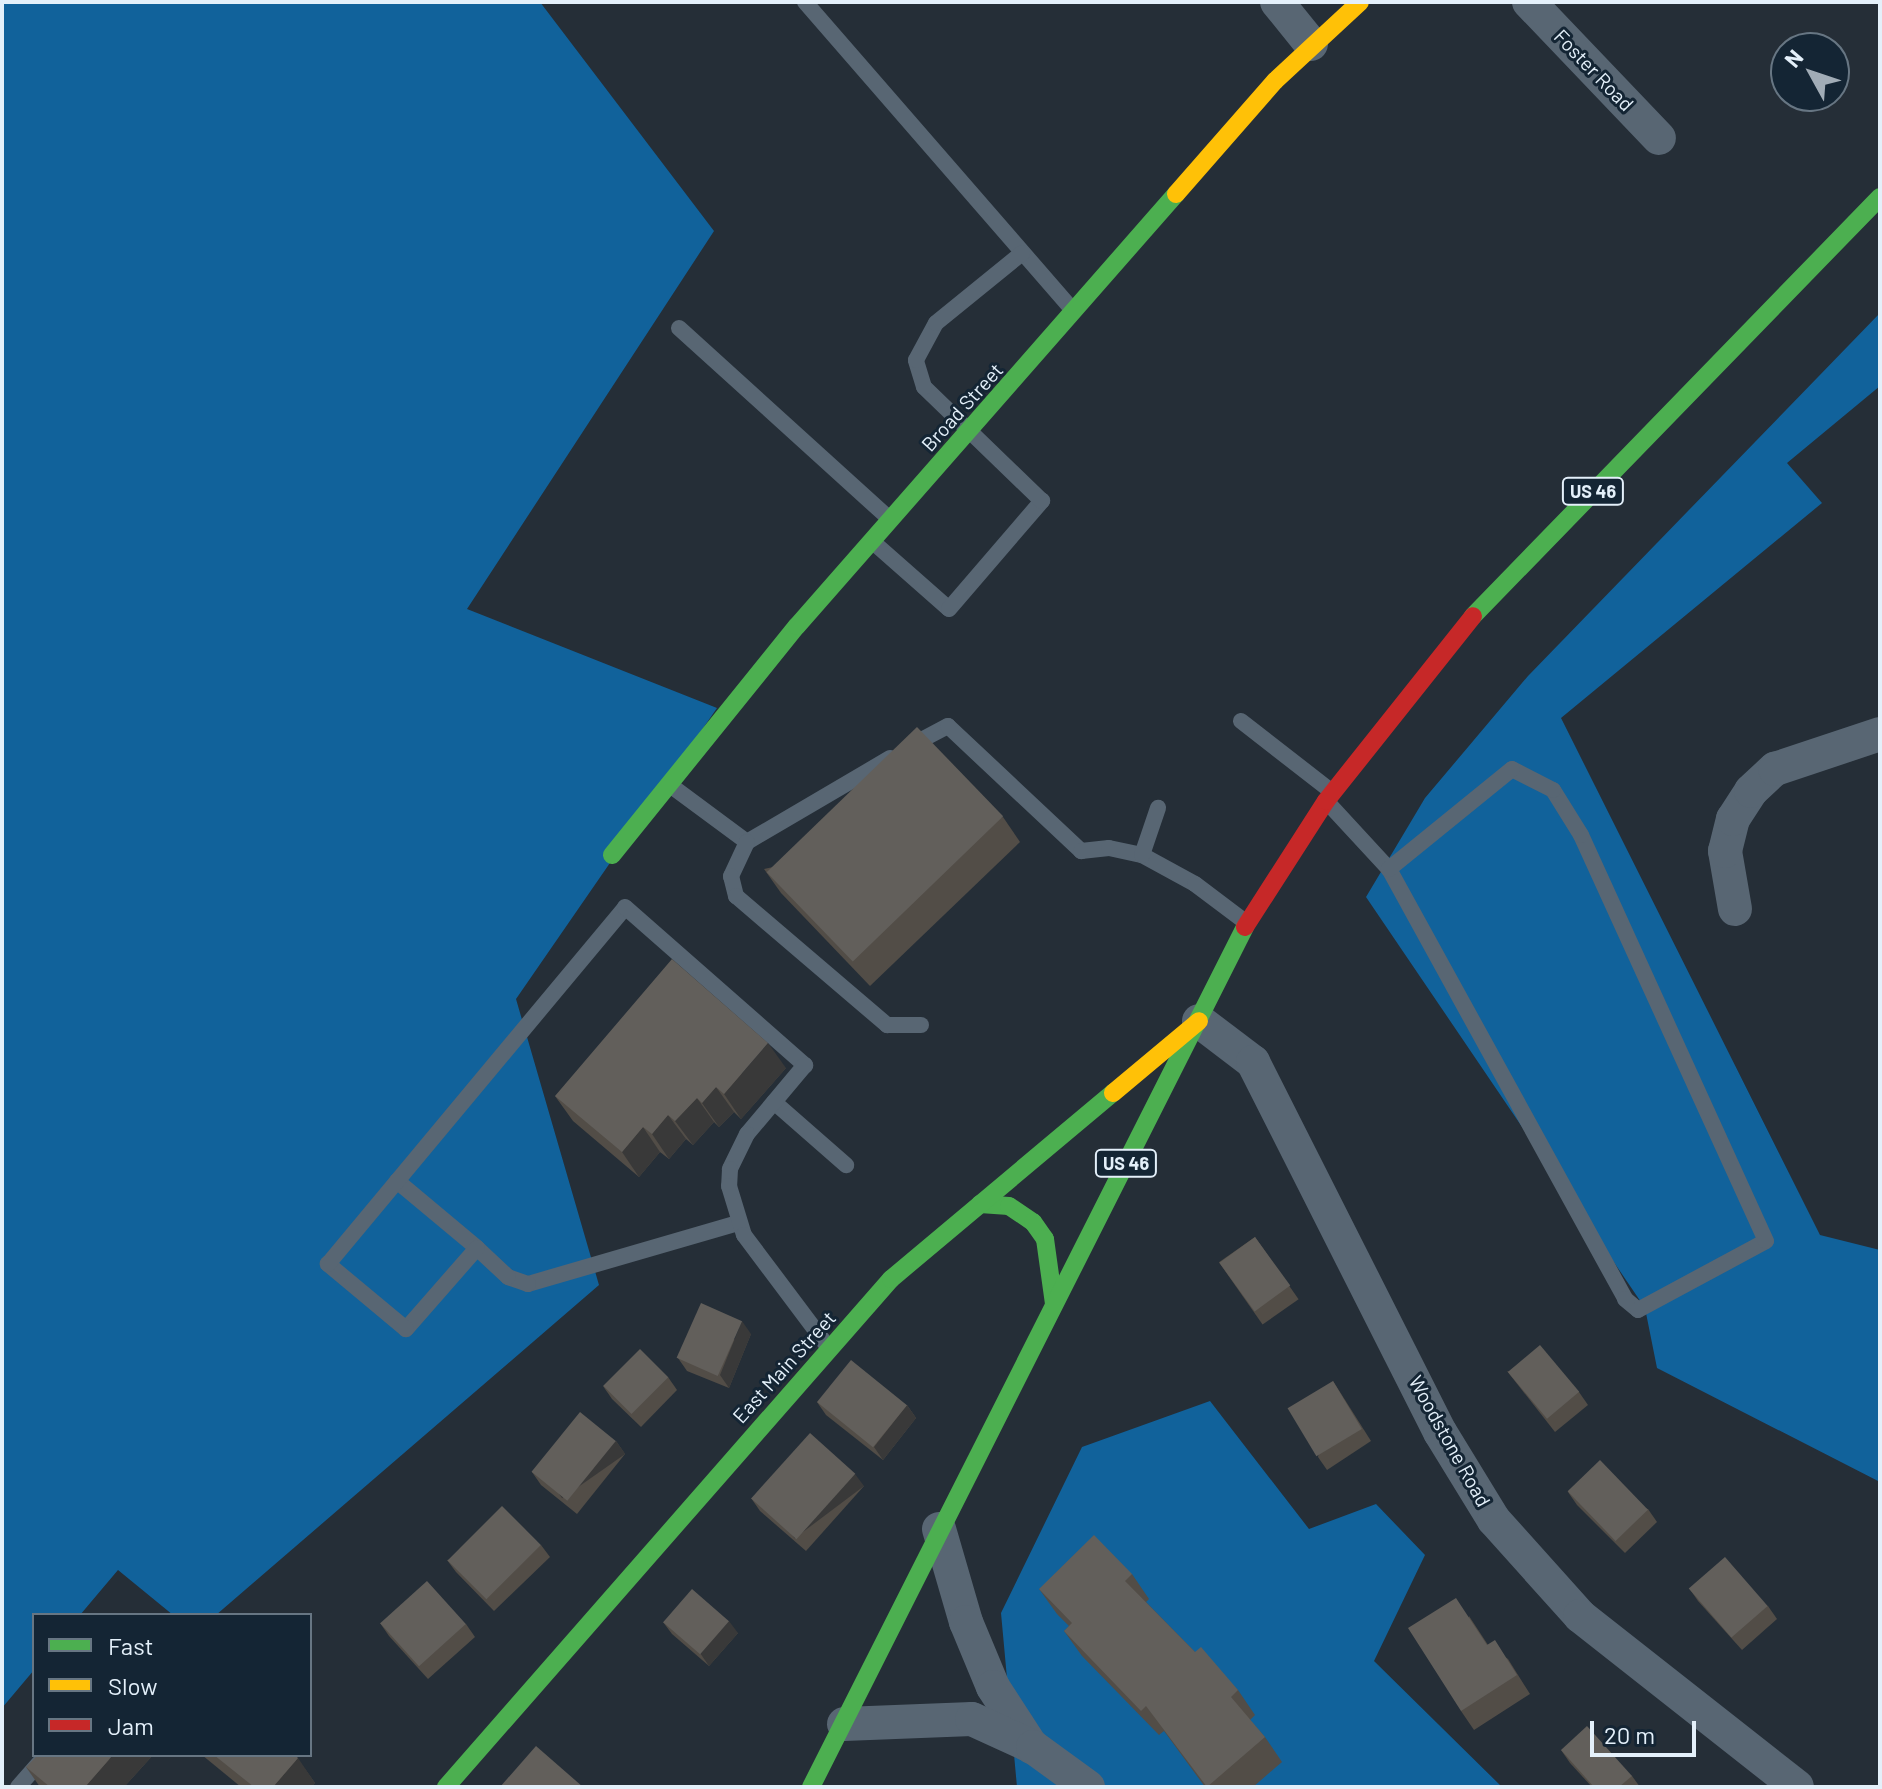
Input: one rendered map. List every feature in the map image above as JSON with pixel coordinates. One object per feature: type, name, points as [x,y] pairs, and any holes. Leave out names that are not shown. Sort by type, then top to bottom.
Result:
[{"type":"street","points":[[1277,2],[1311,44]]},
{"type":"street","name":"Broad Street","points":[[612,855],[872,541],[1311,44],[1360,2]]},
{"type":"street","name":"Foster Road","points":[[1529,2],[1659,138]]},
{"type":"street","name":"US 46","points":[[811,1787],[1247,923],[1330,797],[1456,634],[1880,197]]},
{"type":"street","points":[[1735,909],[1725,851],[1733,819],[1751,791],[1775,769],[1880,734]]},
{"type":"street","name":"East Main Street","points":[[446,1787],[891,1279],[1199,1021]]},
{"type":"street","name":"Woodstone Road","points":[[1199,1021],[1229,1039],[1253,1062],[1440,1432],[1494,1520],[1580,1616],[1797,1787]]},
{"type":"street","points":[[980,1204],[1009,1206],[1033,1222],[1045,1239],[1054,1304]]},
{"type":"street","points":[[939,1529],[966,1622],[993,1687],[1033,1747]]},
{"type":"street","points":[[844,1724],[972,1719],[1033,1747],[1088,1787]]},
{"type":"lane","points":[[805,2],[1074,313]]},
{"type":"lane","points":[[872,541],[949,609],[1042,501],[968,434],[924,387],[916,360],[936,323],[1022,253]]},
{"type":"lane","points":[[679,328],[891,520]]},
{"type":"lane","points":[[1241,721],[1330,797],[1389,869],[1625,1299],[1638,1310],[1766,1241],[1581,835],[1553,790],[1512,769],[1389,869]]},
{"type":"lane","points":[[921,1025],[887,1025],[736,896],[731,876],[747,842],[948,726],[1081,851],[1109,848],[1142,855],[1195,884],[1247,923]]},
{"type":"lane","points":[[669,784],[747,842]]},
{"type":"lane","points":[[1142,855],[1158,808]]},
{"type":"lane","points":[[477,1248],[406,1329],[328,1264],[625,907],[805,1065],[747,1134],[730,1169],[738,1223],[829,1349]]},
{"type":"lane","points":[[774,1102],[846,1165]]},
{"type":"lane","points":[[397,1181],[508,1277],[528,1284],[738,1223]]},
{"type":"lane","points":[[18,1787],[44,1757]]},
{"type":"shaded area","points":[[2,2],[540,2],[714,231],[467,609],[717,708],[516,999],[599,1285],[218,1613],[171,1613],[118,1570],[82,1613],[32,1613],[32,1672],[2,1708]]},
{"type":"shaded area","points":[[1880,313],[1880,386],[1787,463],[1822,503],[1561,718],[1820,1235],[1880,1250],[1880,1482],[1657,1368],[1645,1308],[1366,897],[1425,798],[1528,676]]},
{"type":"shaded area","points":[[1210,1401],[1309,1529],[1376,1504],[1425,1555],[1374,1661],[1502,1787],[1017,1787],[1001,1613],[1082,1447]]},
{"type":"building","points":[[917,727],[1003,816],[853,961],[767,872]]},
{"type":"building","points":[[672,959],[768,1043],[724,1094],[716,1087],[702,1103],[697,1098],[675,1121],[668,1115],[652,1134],[643,1127],[622,1152],[555,1096]]},
{"type":"building","points":[[1255,1237],[1290,1286],[1255,1311],[1219,1263]]},
{"type":"building","points":[[701,1303],[742,1321],[718,1376],[677,1358]]},
{"type":"building","points":[[1540,1345],[1579,1392],[1547,1419],[1508,1372]]},
{"type":"building","points":[[640,1349],[668,1377],[632,1414],[603,1386]]},
{"type":"building","points":[[851,1360],[907,1405],[873,1447],[817,1402]]},
{"type":"building","points":[[1333,1381],[1362,1429],[1316,1456],[1288,1408]]},
{"type":"building","points":[[580,1412],[616,1441],[567,1501],[532,1472]]},
{"type":"building","points":[[810,1433],[855,1474],[796,1539],[751,1498]]},
{"type":"building","points":[[1600,1460],[1648,1510],[1616,1541],[1568,1491]]},
{"type":"building","points":[[502,1506],[541,1545],[486,1599],[448,1560]]},
{"type":"building","points":[[1094,1535],[1132,1574],[1125,1581],[1195,1652],[1201,1647],[1238,1690],[1231,1697],[1265,1737],[1207,1787],[1146,1706],[1141,1711],[1064,1631],[1072,1623],[1039,1589]]},
{"type":"building","points":[[1725,1557],[1768,1606],[1731,1638],[1689,1588]]},
{"type":"building","points":[[427,1581],[466,1624],[419,1666],[380,1623]]},
{"type":"building","points":[[692,1589],[729,1621],[700,1654],[663,1622]]},
{"type":"building","points":[[1456,1598],[1487,1645],[1495,1640],[1517,1675],[1461,1711],[1408,1628]]},
{"type":"building","points":[[1587,1726],[1632,1776],[1619,1787],[1594,1787],[1561,1750]]},
{"type":"building","points":[[536,1746],[583,1787],[500,1787]]},
{"type":"building","points":[[36,1757],[111,1757],[85,1787],[50,1787],[26,1767]]},
{"type":"building","points":[[216,1757],[298,1758],[273,1787],[254,1787]]},
{"type":"traffic: fast","points":[[612,855],[797,626],[1176,194]]},
{"type":"traffic: fast","points":[[1473,616],[1880,197]]},
{"type":"traffic: fast","points":[[811,1787],[1245,927]]},
{"type":"traffic: fast","points":[[446,1787],[891,1279],[1113,1093]]},
{"type":"traffic: fast","points":[[980,1204],[1009,1206],[1033,1222],[1045,1239],[1054,1304]]},
{"type":"traffic: slow","points":[[1176,194],[1275,81],[1360,2]]},
{"type":"traffic: slow","points":[[1113,1093],[1199,1021]]},
{"type":"traffic: jam","points":[[1245,927],[1326,801],[1473,616]]}]
